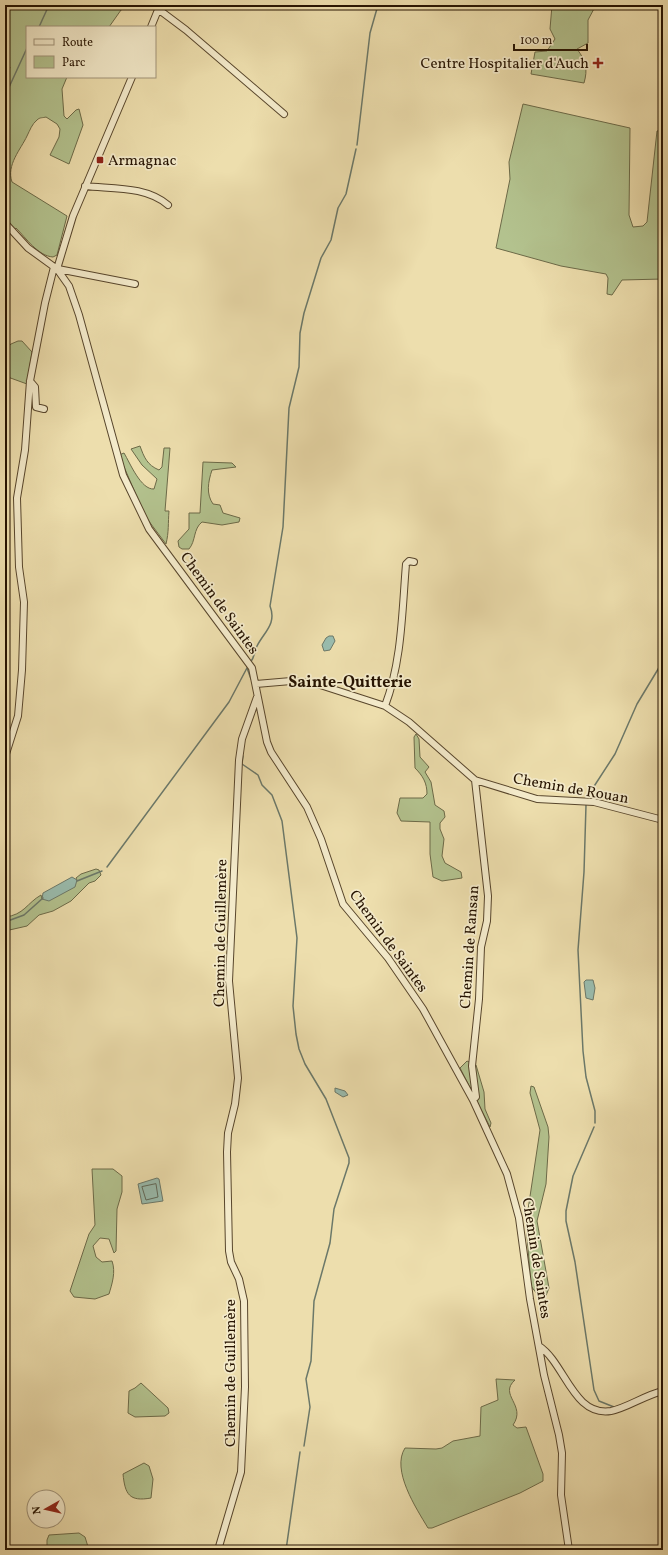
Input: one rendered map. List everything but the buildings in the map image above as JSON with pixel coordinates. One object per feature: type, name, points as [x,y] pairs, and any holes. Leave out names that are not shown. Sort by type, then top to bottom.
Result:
[{"type":"street","points":[[151,26],[159,7],[284,114]]},
{"type":"street","points":[[5,757],[18,716],[22,677],[24,602],[19,568],[16,510],[25,450],[30,381],[45,302],[55,268],[84,186],[132,78]]},
{"type":"street","points":[[84,186],[142,192],[160,198],[168,205]]},
{"type":"street","points":[[5,223],[28,248],[55,268],[134,284]]},
{"type":"street","name":"Chemin de Saintes","points":[[55,268],[63,275],[74,298],[123,475],[141,514],[149,529],[252,668],[266,742],[307,807],[321,839],[343,904],[388,958],[422,1009],[473,1100],[507,1174],[514,1195],[521,1229],[530,1299],[545,1382],[559,1435],[562,1453],[561,1495],[569,1550]]},
{"type":"street","points":[[30,381],[35,387],[36,407],[44,409]]},
{"type":"street","points":[[385,706],[394,684],[397,665],[406,564],[409,561],[414,562]]},
{"type":"street","points":[[256,684],[291,681],[318,684],[385,706],[409,722],[475,780]]},
{"type":"street","name":"Chemin de Guillemère","points":[[218,1550],[243,1461],[245,1387],[244,1301],[239,1279],[231,1262],[228,1239],[228,1133],[235,1104],[238,1078],[229,981],[238,760],[242,739],[258,696]]},
{"type":"street","name":"Chemin de Ransan","points":[[473,1100],[476,1097],[476,1091],[472,1066],[479,999],[481,953],[487,921],[488,896],[475,780]]},
{"type":"street","name":"Chemin de Rouan","points":[[475,780],[537,799],[594,802],[663,820]]},
{"type":"street","points":[[539,1346],[548,1352],[574,1393],[583,1403],[591,1408],[611,1411],[647,1395],[663,1391]]},
{"type":"green space","points":[[5,5],[129,5],[121,10],[110,26],[26,26],[26,78],[67,78],[62,89],[64,116],[67,119],[79,109],[83,125],[69,164],[50,155],[59,137],[60,129],[57,124],[46,117],[38,119],[31,127],[11,169],[12,182],[67,216],[57,255],[53,257],[37,250],[16,228],[5,238],[5,85],[10,67],[5,65]]},
{"type":"green space","points":[[552,5],[596,5],[588,20],[588,43],[577,49],[582,57],[586,69],[584,83],[531,74],[535,52],[547,51],[555,39],[550,29]]},
{"type":"green space","points":[[523,104],[630,128],[629,215],[633,227],[643,226],[647,222],[657,131],[663,130],[663,279],[622,280],[612,295],[607,294],[608,278],[606,274],[561,266],[496,248],[510,179],[509,162]]},
{"type":"green space","points":[[18,341],[22,341],[32,352],[27,384],[5,376],[5,349]]},
{"type":"green space","points":[[140,446],[146,460],[159,470],[162,467],[164,448],[170,448],[165,511],[169,511],[166,544],[145,516],[119,455],[124,453],[140,481],[149,488],[154,489],[157,479],[142,465],[131,449]]},
{"type":"green space","points":[[203,462],[232,463],[236,467],[212,470],[209,479],[209,496],[213,504],[220,505],[223,513],[240,518],[239,522],[222,525],[202,522],[197,528],[193,542],[189,549],[182,549],[179,547],[178,541],[189,529],[189,513],[200,513]]},
{"type":"green space","points":[[416,734],[419,739],[420,757],[429,767],[425,772],[431,782],[435,805],[444,811],[445,817],[440,823],[440,829],[444,839],[442,856],[445,863],[461,872],[462,878],[442,881],[433,877],[430,854],[430,822],[401,821],[397,813],[400,798],[423,798],[427,794],[424,780],[415,768],[414,737]]},
{"type":"green space","points":[[5,867],[8,871],[6,888],[9,892],[5,898]]},
{"type":"green space","points":[[96,869],[99,870],[101,875],[95,881],[89,883],[71,901],[53,911],[39,915],[27,926],[5,931],[5,917],[17,914],[41,895],[42,899],[77,880],[76,878],[81,874]]},
{"type":"green space","points":[[467,1061],[476,1065],[484,1092],[485,1109],[491,1123],[490,1127],[460,1068]]},
{"type":"green space","points":[[531,1086],[534,1087],[548,1127],[549,1137],[546,1184],[537,1221],[549,1288],[545,1298],[540,1298],[531,1286],[526,1223],[540,1130],[530,1093]]},
{"type":"green space","points":[[92,1169],[113,1169],[122,1176],[122,1192],[117,1209],[116,1251],[114,1253],[109,1239],[100,1238],[93,1246],[96,1257],[102,1262],[112,1261],[114,1269],[109,1294],[95,1299],[74,1297],[70,1291],[89,1234],[95,1225]]},
{"type":"green space","points":[[496,1379],[515,1380],[509,1391],[517,1412],[513,1425],[517,1428],[526,1427],[543,1474],[543,1481],[520,1493],[432,1528],[428,1528],[412,1500],[403,1478],[401,1457],[405,1448],[436,1449],[442,1448],[453,1441],[480,1436],[481,1407],[498,1400]]},
{"type":"green space","points":[[141,1383],[168,1408],[169,1413],[165,1416],[135,1417],[128,1413],[129,1391]]},
{"type":"green space","points":[[144,1463],[149,1466],[153,1479],[151,1498],[138,1499],[130,1495],[127,1491],[123,1474]]},
{"type":"green space","points":[[79,1533],[85,1537],[89,1550],[47,1550],[47,1540],[49,1535]]},
{"type":"water","points":[[329,636],[333,636],[335,641],[330,650],[324,651],[322,645]]},
{"type":"water","points":[[72,877],[77,880],[75,887],[49,901],[42,899],[43,893]]},
{"type":"water","points":[[586,980],[593,980],[595,988],[593,1000],[586,998],[584,982]]},
{"type":"water","points":[[335,1088],[345,1091],[348,1095],[343,1097],[335,1092]]},
{"type":"water","points":[[157,1178],[159,1179],[163,1201],[142,1204],[138,1184]]},
{"type":"waterway","points":[[39,26],[49,5]]},
{"type":"waterway","points":[[357,145],[370,33],[378,5]]},
{"type":"waterway","points":[[5,96],[26,50]]},
{"type":"waterway","points":[[250,663],[253,659],[257,646],[269,628],[272,618],[270,606],[283,527],[289,408],[299,367],[300,333],[304,313],[321,258],[331,240],[338,208],[346,194],[356,149]]},
{"type":"waterway","points":[[588,799],[591,791],[615,754],[637,704],[663,661]]},
{"type":"waterway","points":[[107,867],[229,702],[248,666]]},
{"type":"waterway","points":[[247,668],[251,679]]},
{"type":"waterway","points":[[243,756],[242,764],[258,775],[262,785],[272,795],[282,821],[297,938],[293,1006],[296,1034],[299,1049],[305,1064],[326,1099],[349,1158],[349,1163],[334,1209],[330,1243],[314,1301],[311,1361],[306,1379],[310,1407],[304,1446]]},
{"type":"waterway","points":[[586,805],[584,872],[578,950],[583,1051],[586,1077],[595,1111],[595,1123]]},
{"type":"waterway","points":[[77,881],[102,871]]},
{"type":"waterway","points":[[5,922],[24,915],[43,898]]},
{"type":"waterway","points":[[594,1127],[573,1176],[566,1211],[566,1221],[575,1262],[594,1390],[599,1401],[614,1407]]},
{"type":"waterway","points":[[286,1550],[300,1452]]},
{"type":"place","name":"Centre Hospitalier d'Auch","points":[[598,63]]},
{"type":"place","name":"Armagnac","points":[[100,160]]},
{"type":"district","name":"Sainte-Quitterie","points":[[350,681]]}]
